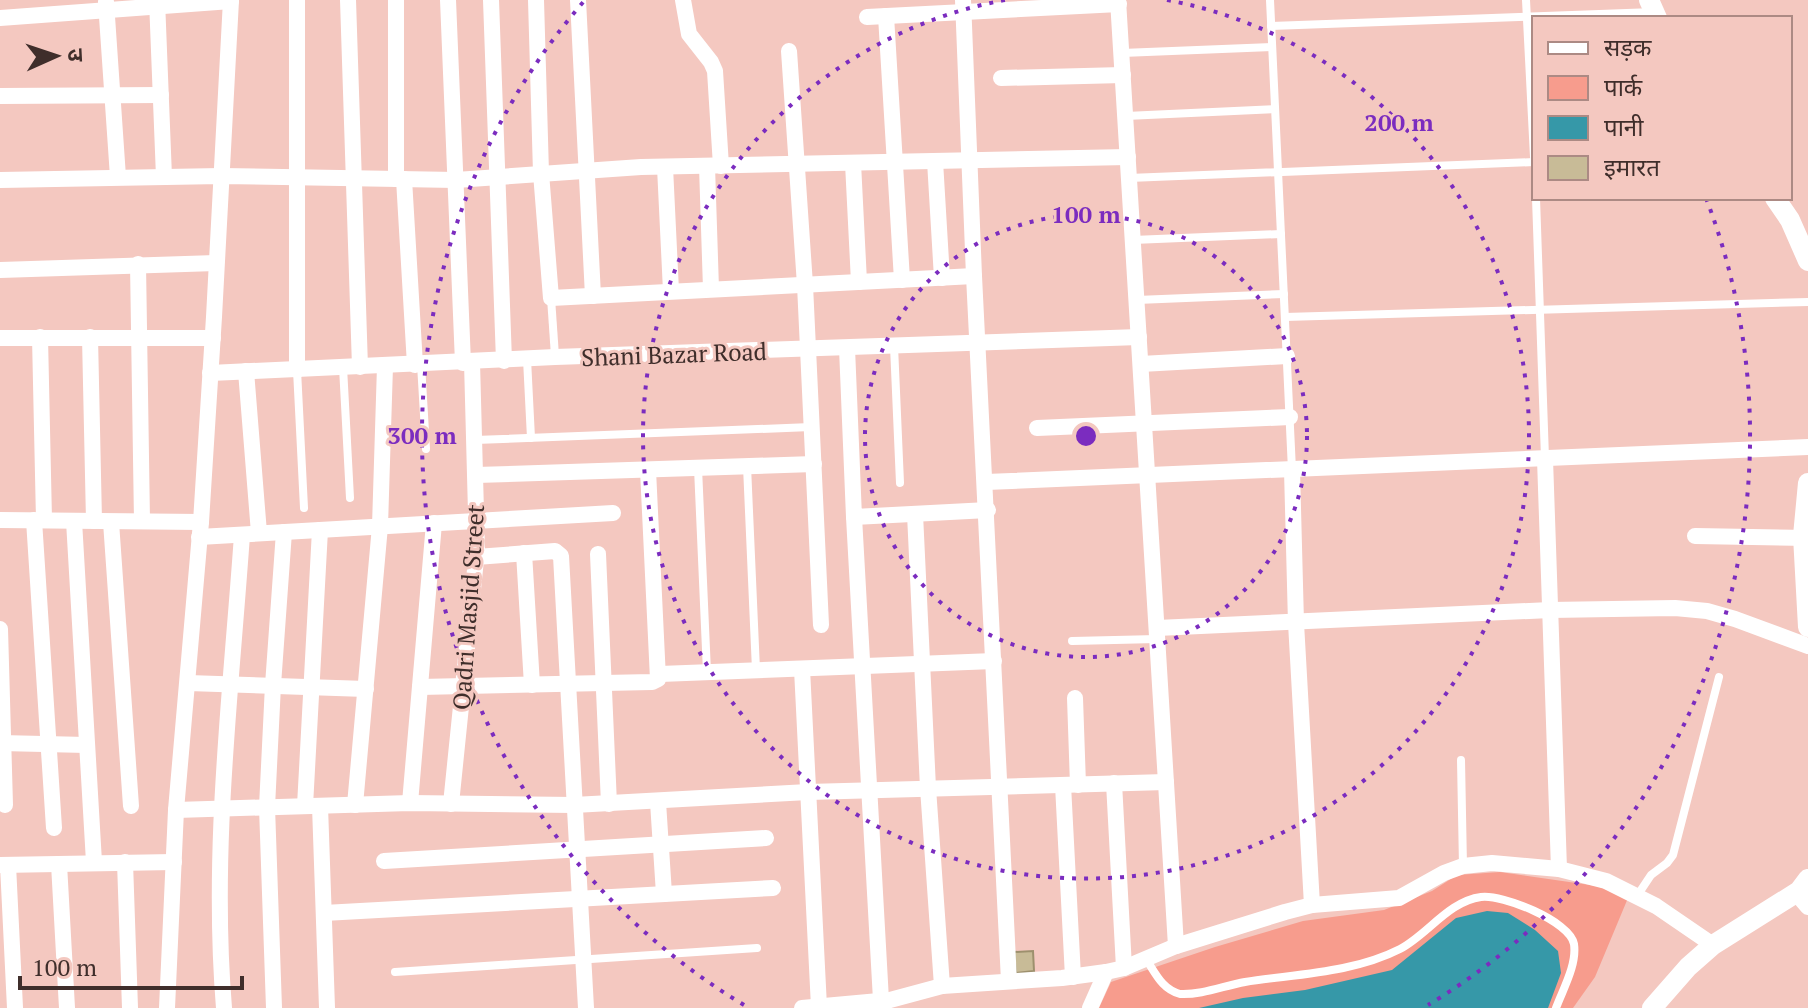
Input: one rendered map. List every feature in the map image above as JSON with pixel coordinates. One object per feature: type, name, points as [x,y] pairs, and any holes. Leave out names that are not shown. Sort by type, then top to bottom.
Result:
[{"type":"street","points":[[297,0],[297,370]]},
{"type":"street","points":[[348,0],[353,179],[352,367]]},
{"type":"street","points":[[396,0],[400,179],[418,364]]},
{"type":"street","name":"Qadri Masjid Street","points":[[448,0],[478,520],[451,804]]},
{"type":"street","points":[[491,0],[504,361]]},
{"type":"street","points":[[536,0],[541,173],[551,298],[974,276]]},
{"type":"street","points":[[578,0],[593,296]]},
{"type":"street","points":[[683,0],[689,34],[715,71],[711,289]]},
{"type":"street","points":[[0,18],[106,5],[231,1],[213,338],[176,810],[167,1008]]},
{"type":"street","points":[[867,17],[963,6],[1119,2],[1176,946]]},
{"type":"street","points":[[158,3],[164,177]]},
{"type":"street","points":[[106,5],[118,177]]},
{"type":"street","points":[[963,6],[1009,981]]},
{"type":"street","points":[[886,16],[902,280]]},
{"type":"street","points":[[789,51],[809,349],[821,625]]},
{"type":"street","points":[[1001,78],[1123,75]]},
{"type":"street","points":[[0,96],[161,95]]},
{"type":"street","points":[[0,180],[221,176],[456,180],[665,167],[1128,157]]},
{"type":"street","points":[[935,161],[942,278]]},
{"type":"street","points":[[853,163],[859,282]]},
{"type":"street","points":[[665,167],[671,291]]},
{"type":"street","points":[[1776,200],[1790,220],[1808,261]]},
{"type":"street","points":[[0,270],[216,263]]},
{"type":"street","points":[[138,264],[142,521]]},
{"type":"street","points":[[40,337],[39,520],[54,828]]},
{"type":"street","points":[[90,337],[94,521]]},
{"type":"street","name":"Shani Bazar Road","points":[[210,373],[555,357],[1139,337]]},
{"type":"street","points":[[0,338],[213,338]]},
{"type":"street","points":[[847,348],[881,1000]]},
{"type":"street","points":[[1141,364],[1287,356]]},
{"type":"street","points":[[355,805],[380,526],[385,366]]},
{"type":"street","points":[[224,1008],[218,885],[231,684],[250,534],[246,371]]},
{"type":"street","points":[[1037,428],[1290,417]]},
{"type":"street","points":[[986,482],[1808,447]]},
{"type":"street","points":[[1545,459],[1559,869]]},
{"type":"street","points":[[476,475],[814,464]]},
{"type":"street","points":[[420,687],[604,684],[652,682],[658,679],[648,470]]},
{"type":"street","points":[[1292,470],[1296,623],[1312,905]]},
{"type":"street","points":[[1808,483],[1805,537],[1808,627]]},
{"type":"street","points":[[854,517],[988,510]]},
{"type":"street","points":[[0,520],[142,521],[250,534],[613,513]]},
{"type":"street","points":[[915,514],[928,788],[942,986]]},
{"type":"street","points":[[74,521],[94,862]]},
{"type":"street","points":[[111,522],[131,806]]},
{"type":"street","points":[[410,803],[434,523]]},
{"type":"street","points":[[320,530],[313,686],[313,806],[324,913],[327,1008]]},
{"type":"street","points":[[274,1008],[267,807],[284,532]]},
{"type":"street","points":[[1695,536],[1805,537]]},
{"type":"street","points":[[476,557],[555,551],[561,556],[586,1008]]},
{"type":"street","points":[[524,553],[532,685]]},
{"type":"street","points":[[598,554],[609,804]]},
{"type":"street","points":[[1157,634],[1296,623],[1550,610],[1675,608],[1707,611],[1808,646]]},
{"type":"street","points":[[0,629],[5,805]]},
{"type":"street","points":[[660,674],[994,661]]},
{"type":"street","points":[[802,669],[808,792],[827,1007]]},
{"type":"street","points":[[188,683],[366,689]]},
{"type":"street","points":[[1073,977],[1070,785],[1075,698]]},
{"type":"street","points":[[2,744],[87,745]]},
{"type":"street","points":[[176,810],[410,803],[574,805],[808,792],[1166,782]]},
{"type":"street","points":[[1114,783],[1124,968]]},
{"type":"street","points":[[658,802],[664,894]]},
{"type":"street","points":[[384,861],[766,838]]},
{"type":"street","points":[[125,862],[130,1008]]},
{"type":"street","points":[[15,1008],[4,865],[174,862]]},
{"type":"street","points":[[802,1008],[881,1000],[942,986],[1106,972],[1124,968],[1176,946],[1312,905],[1399,898],[1444,873],[1463,866],[1492,863],[1559,869],[1606,881],[1713,945]]},
{"type":"street","points":[[59,864],[67,1008]]},
{"type":"street","points":[[324,913],[773,888]]},
{"type":"street","points":[[1652,1008],[1688,967],[1713,945],[1804,893]]},
{"type":"street","points":[[1090,1008],[1106,972]]},
{"type":"lane","points":[[1270,0],[1292,470]]},
{"type":"lane","points":[[1526,0],[1532,118]]},
{"type":"lane","points":[[1271,26],[1653,10]]},
{"type":"lane","points":[[1122,53],[1272,47]]},
{"type":"lane","points":[[1126,116],[1275,109]]},
{"type":"lane","points":[[1129,178],[1532,159]]},
{"type":"lane","points":[[1536,200],[1545,459]]},
{"type":"lane","points":[[1133,240],[1281,234]]},
{"type":"lane","points":[[1137,300],[1284,294]]},
{"type":"lane","points":[[551,298],[555,357]]},
{"type":"lane","points":[[1285,317],[1808,302]]},
{"type":"lane","points":[[894,346],[900,483]]},
{"type":"lane","points":[[527,359],[531,438]]},
{"type":"lane","points":[[418,364],[426,449]]},
{"type":"lane","points":[[350,498],[352,367]]},
{"type":"lane","points":[[297,370],[304,508]]},
{"type":"lane","points":[[475,440],[812,427]]},
{"type":"lane","points":[[747,466],[756,670]]},
{"type":"lane","points":[[698,468],[707,672]]},
{"type":"lane","points":[[1072,641],[1157,634]]},
{"type":"lane","points":[[1637,897],[1651,875],[1673,855],[1719,677]]},
{"type":"lane","points":[[1461,760],[1463,866]]},
{"type":"lane","points":[[1146,959],[1162,985],[1180,994],[1308,975],[1387,955],[1410,943],[1467,900],[1498,897],[1564,928],[1571,936],[1573,961],[1556,1008]]},
{"type":"lane","points":[[395,972],[757,948]]},
{"type":"green space","points":[[1500,872],[1597,886],[1628,898],[1595,977],[1573,1008],[1099,1008],[1111,982],[1303,921],[1384,910],[1432,891],[1457,875]]},
{"type":"water","points":[[1487,911],[1508,913],[1535,930],[1558,951],[1561,973],[1548,1008],[1199,1008],[1243,998],[1305,990],[1392,970],[1456,918]]},
{"type":"building","points":[[1033,951],[1034,971],[1016,973],[1014,952]]}]
